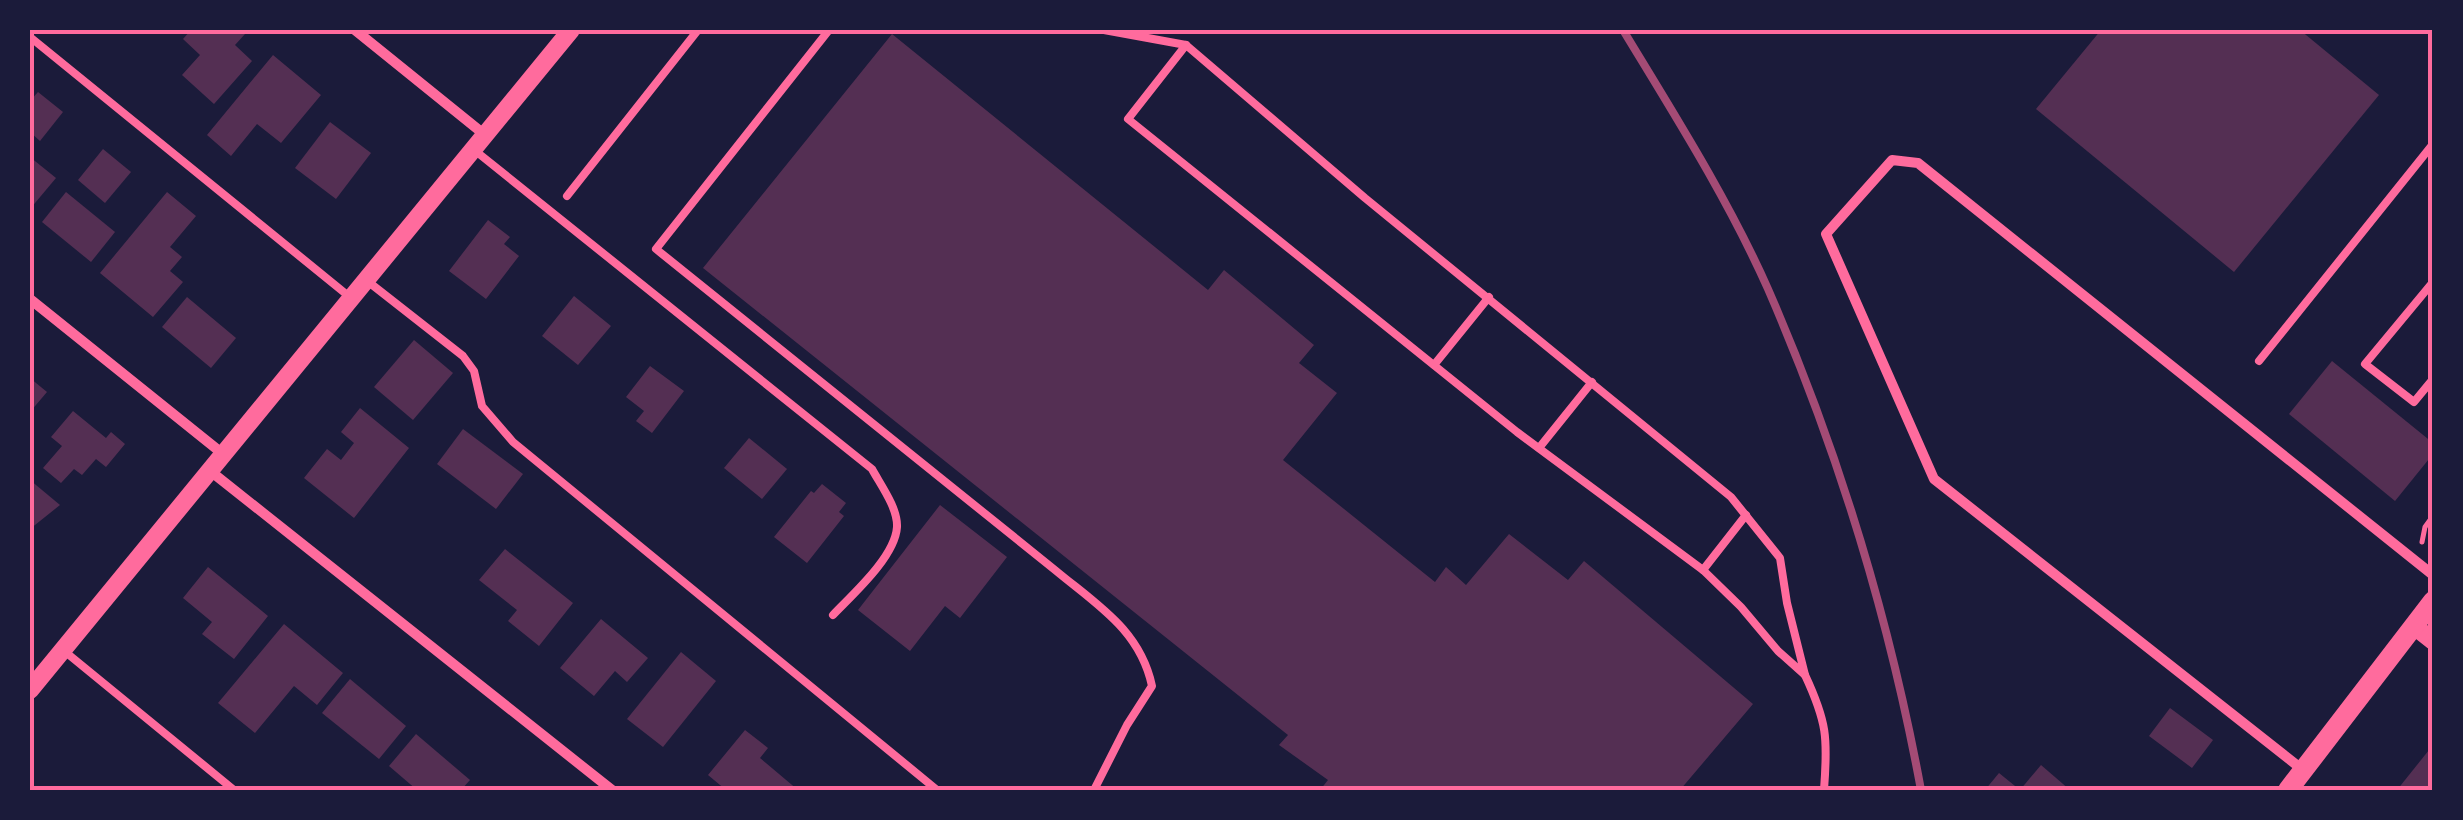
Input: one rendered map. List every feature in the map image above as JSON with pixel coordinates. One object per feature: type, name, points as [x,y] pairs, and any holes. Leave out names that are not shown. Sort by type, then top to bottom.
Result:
[{"type":"main road","points":[[2288,790],[2433,601]]},
{"type":"street","points":[[355,30],[479,142]]},
{"type":"street","points":[[30,690],[571,30]]},
{"type":"street","points":[[2303,770],[1934,479],[1826,234],[1892,160],[1918,162],[2433,575]]},
{"type":"street","points":[[30,299],[223,454]]},
{"type":"street","points":[[209,470],[612,790]]},
{"type":"street","points":[[2414,626],[2433,642]]},
{"type":"lane","points":[[567,196],[698,30]]},
{"type":"lane","points":[[829,30],[656,250],[1056,570],[1107,612],[1137,644],[1147,662],[1152,686],[1094,790]]},
{"type":"lane","points":[[1104,30],[1186,45],[1365,198],[1731,497],[1780,558],[1805,674],[1824,716],[1824,790]]},
{"type":"lane","points":[[30,37],[351,298]]},
{"type":"lane","points":[[1186,45],[1128,119],[1539,448],[1703,570],[1742,607],[1778,651],[1805,674]]},
{"type":"lane","points":[[479,142],[872,469],[894,513],[897,528],[880,565],[833,616]]},
{"type":"lane","points":[[2259,361],[2433,144]]},
{"type":"lane","points":[[366,280],[462,356],[474,371],[482,406],[512,442],[937,790]]},
{"type":"lane","points":[[2433,282],[2365,364],[2414,402],[2433,379]]},
{"type":"lane","points":[[1434,365],[1489,297]]},
{"type":"lane","points":[[1539,448],[1592,382]]},
{"type":"lane","points":[[1703,570],[1746,515]]},
{"type":"lane","points":[[63,650],[234,790]]},
{"type":"path","points":[[2422,544],[2425,527],[2433,516]]},
{"type":"building","points":[[191,30],[240,30],[245,34],[235,45],[252,61],[214,104],[182,75],[200,55],[183,39]]},
{"type":"building","points":[[2101,30],[2300,30],[2379,95],[2234,272],[2036,109]]},
{"type":"building","points":[[892,34],[1208,290],[1224,270],[1314,345],[1299,363],[1337,393],[1283,460],[1435,582],[1446,567],[1466,585],[1509,534],[1568,580],[1584,561],[1753,704],[1680,790],[1320,790],[1328,780],[1279,745],[1288,735],[703,268]]},
{"type":"building","points":[[273,55],[321,95],[281,143],[257,124],[231,156],[207,135]]},
{"type":"building","points":[[38,92],[63,112],[40,141],[30,132],[30,101]]},
{"type":"building","points":[[330,122],[371,153],[336,199],[295,168]]},
{"type":"building","points":[[103,149],[131,172],[105,203],[78,180]]},
{"type":"building","points":[[30,157],[56,178],[30,209]]},
{"type":"building","points":[[66,192],[115,232],[91,262],[42,222]]},
{"type":"building","points":[[167,192],[196,216],[170,247],[182,257],[170,271],[183,282],[153,317],[100,273]]},
{"type":"building","points":[[488,220],[510,237],[504,244],[519,256],[486,299],[449,271]]},
{"type":"building","points":[[574,296],[611,326],[578,365],[542,336]]},
{"type":"building","points":[[187,297],[236,338],[211,368],[162,327]]},
{"type":"building","points":[[414,340],[453,373],[413,420],[374,387]]},
{"type":"building","points":[[2332,361],[2433,443],[2433,454],[2395,501],[2289,414]]},
{"type":"building","points":[[650,366],[684,391],[652,433],[636,421],[644,411],[626,397]]},
{"type":"building","points":[[30,378],[47,392],[30,412]]},
{"type":"building","points":[[360,408],[409,448],[354,518],[304,478],[327,449],[341,460],[354,443],[341,432]]},
{"type":"building","points":[[73,411],[106,438],[111,432],[125,444],[106,467],[96,459],[82,475],[74,469],[61,483],[43,468],[62,446],[51,437]]},
{"type":"building","points":[[463,429],[523,474],[496,509],[437,464]]},
{"type":"building","points":[[749,438],[787,469],[762,499],[724,468]]},
{"type":"building","points":[[30,480],[60,505],[30,529]]},
{"type":"building","points":[[822,484],[846,503],[839,512],[844,516],[807,563],[774,537],[811,491],[814,493]]},
{"type":"building","points":[[940,505],[1007,557],[960,618],[945,606],[910,651],[858,610]]},
{"type":"building","points":[[505,549],[573,603],[539,646],[508,621],[517,610],[479,580]]},
{"type":"building","points":[[208,567],[268,616],[234,659],[202,634],[212,622],[183,598]]},
{"type":"building","points":[[601,619],[648,658],[627,682],[615,671],[594,696],[560,668]]},
{"type":"building","points":[[284,624],[343,673],[317,705],[294,686],[255,733],[218,703]]},
{"type":"building","points":[[681,652],[716,681],[663,747],[627,719]]},
{"type":"building","points":[[350,679],[406,726],[379,759],[322,713]]},
{"type":"building","points":[[2170,708],[2213,740],[2192,768],[2149,736]]},
{"type":"building","points":[[745,730],[768,748],[760,758],[798,790],[726,790],[708,775]]},
{"type":"building","points":[[416,734],[470,780],[461,790],[417,790],[389,766]]},
{"type":"building","points":[[2433,745],[2433,790],[2397,790]]},
{"type":"building","points":[[2041,765],[2070,790],[2020,790]]},
{"type":"building","points":[[1999,773],[2020,790],[1985,790]]},
{"type":"railway","points":[[1623,30],[1736,222],[1768,289],[1817,411],[1877,598],[1921,790]]}]
